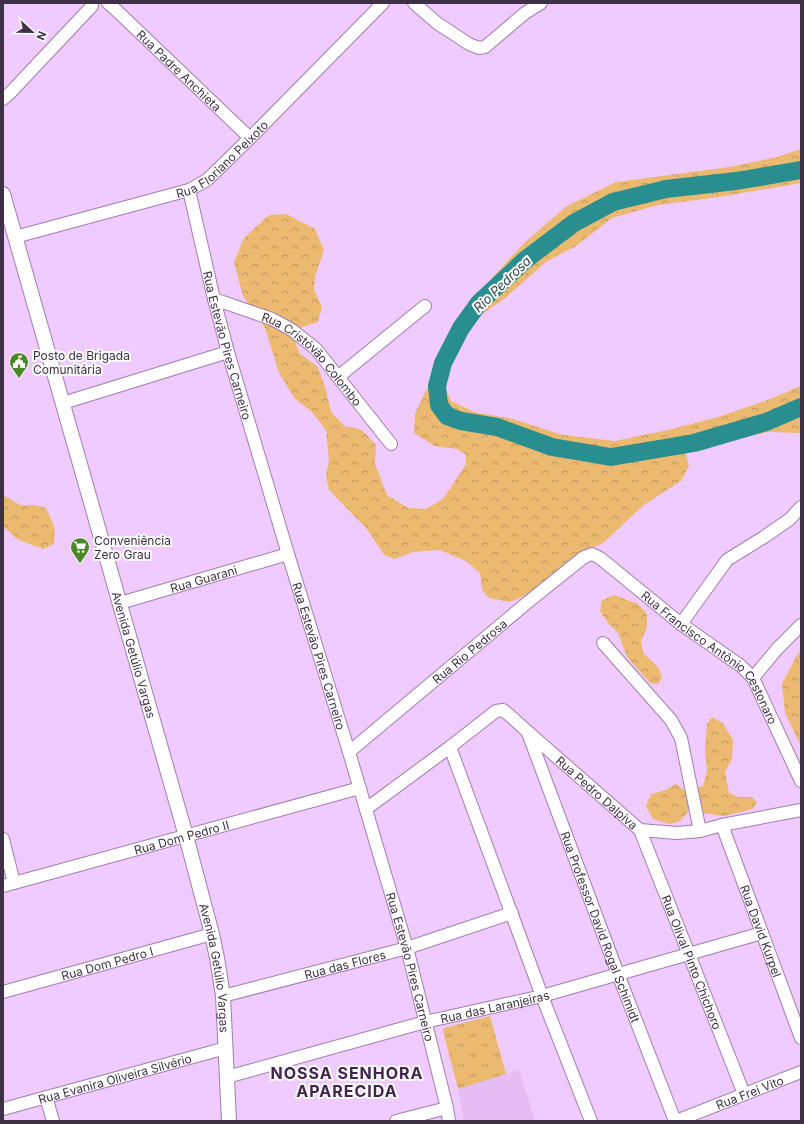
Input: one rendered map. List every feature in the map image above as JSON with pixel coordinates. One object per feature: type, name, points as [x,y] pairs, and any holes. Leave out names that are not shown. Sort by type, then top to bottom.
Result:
[{"type":"street","points":[[3,99],[91,4],[96,7],[100,7],[106,3]]},
{"type":"street","name":"Rua Padre Anchieta","points":[[106,3],[250,138]]},
{"type":"street","name":"Rua Floriano Peixoto","points":[[15,237],[189,190],[207,180],[383,3]]},
{"type":"street","points":[[414,3],[437,23],[469,44],[479,48],[485,47],[525,13],[541,3]]},
{"type":"street","name":"Rua Estevão Pires Carneiro","points":[[189,190],[214,299],[228,352],[407,948],[449,1121]]},
{"type":"street","name":"Avenida Getúlio Vargas","points":[[3,194],[186,836],[212,934],[223,996],[229,1121]]},
{"type":"street","name":"Rua Cristóvão Colombo","points":[[214,299],[272,319],[292,330],[316,349],[391,444]]},
{"type":"street","points":[[338,377],[425,306]]},
{"type":"street","points":[[63,403],[228,352]]},
{"type":"street","points":[[681,624],[727,560],[790,519],[801,507]]},
{"type":"street","name":"Rua Guarani","points":[[120,603],[288,554]]},
{"type":"street","name":"Rua Francisco Antônio Cestonaro","points":[[592,554],[600,558],[681,624],[741,666],[753,678],[801,782]]},
{"type":"street","name":"Rua Rio Pedrosa","points":[[349,752],[528,602],[584,557],[592,554]]},
{"type":"street","points":[[753,678],[776,649],[801,625]]},
{"type":"street","points":[[603,643],[671,720],[680,738],[700,831]]},
{"type":"street","name":"Rua Pedro Dalpiva","points":[[450,747],[496,711],[503,710],[640,830],[677,833],[700,831],[722,825],[801,810]]},
{"type":"street","name":"Rua Professor David Rogal Schimidt","points":[[528,732],[618,974],[675,1121]]},
{"type":"street","points":[[366,809],[450,747],[542,996],[591,1121]]},
{"type":"street","name":"Rua Dom Pedro II","points":[[9,885],[360,788]]},
{"type":"street","name":"Rua David Kurpel","points":[[722,825],[801,1038]]},
{"type":"street","name":"Rua Olival Pinto Chichoro","points":[[640,830],[744,1094]]},
{"type":"street","points":[[3,839],[9,885]]},
{"type":"street","name":"Rua das Flores","points":[[223,996],[407,948],[512,913]]},
{"type":"street","name":"Rua das Laranjeiras","points":[[227,1077],[426,1022],[542,996],[762,933]]},
{"type":"street","name":"Rua Dom Pedro I","points":[[3,992],[212,934]]},
{"type":"street","name":"Rua Evanira Oliveira Silvério","points":[[3,1109],[226,1048]]},
{"type":"street","name":"Rua Frei Vito","points":[[675,1121],[801,1072]]},
{"type":"street","points":[[46,1097],[52,1121]]},
{"type":"street","points":[[396,1121],[447,1108]]},
{"type":"shaded area","points":[[519,1070],[535,1121],[464,1121],[458,1089]]},
{"type":"green space","points":[[801,149],[801,183],[719,197],[658,205],[612,218],[576,246],[546,262],[504,299],[481,315],[474,315],[474,304],[491,279],[525,242],[567,206],[616,182],[730,167],[777,157]]},
{"type":"green space","points":[[286,214],[315,229],[324,250],[315,277],[314,290],[322,307],[318,322],[302,327],[295,340],[299,353],[318,367],[326,390],[331,412],[345,426],[362,430],[376,445],[375,464],[387,495],[408,508],[426,509],[443,499],[466,464],[466,455],[457,449],[435,446],[414,433],[415,414],[426,390],[435,382],[444,385],[451,401],[474,412],[513,419],[563,435],[615,441],[668,430],[718,417],[765,401],[801,386],[801,433],[768,432],[714,444],[691,447],[686,453],[689,466],[681,481],[644,505],[603,543],[580,554],[527,595],[510,602],[489,598],[482,590],[480,573],[466,561],[440,550],[413,552],[395,559],[384,555],[367,529],[329,490],[326,476],[329,460],[326,430],[311,411],[295,399],[279,373],[265,328],[243,296],[234,262],[244,238],[269,215]]},
{"type":"green space","points":[[3,495],[20,505],[35,505],[46,508],[55,528],[54,544],[43,549],[17,539],[3,526]]},
{"type":"green space","points":[[614,595],[638,604],[647,614],[647,627],[641,641],[643,653],[658,667],[662,677],[658,684],[650,683],[627,657],[618,633],[607,622],[600,611],[602,600]]},
{"type":"green space","points":[[801,651],[801,746],[785,713],[782,684],[797,655]]},
{"type":"green space","points":[[712,717],[723,723],[733,740],[732,759],[725,772],[729,793],[739,797],[752,797],[757,802],[753,809],[724,816],[689,811],[680,821],[669,824],[653,819],[646,806],[651,794],[666,790],[676,784],[685,791],[703,786],[707,771],[705,750],[707,724]]},
{"type":"green space","points":[[490,1016],[506,1074],[458,1089],[443,1031],[444,1028]]},
{"type":"waterway","name":"Rio Pedrosa","points":[[801,170],[736,181],[666,189],[613,202],[574,223],[525,260],[479,303],[461,328],[443,363],[437,386],[439,405],[447,416],[461,421],[497,427],[552,447],[611,457],[694,443],[766,422],[801,407]]},
{"type":"place","name":"Posto de Brigada Comunitária","points":[[19,379]]},
{"type":"place","name":"Conveniência Zero Grau","points":[[80,564]]},
{"type":"district","name":"NOSSA SENHORA APARECIDA","points":[[347,1082]]}]
